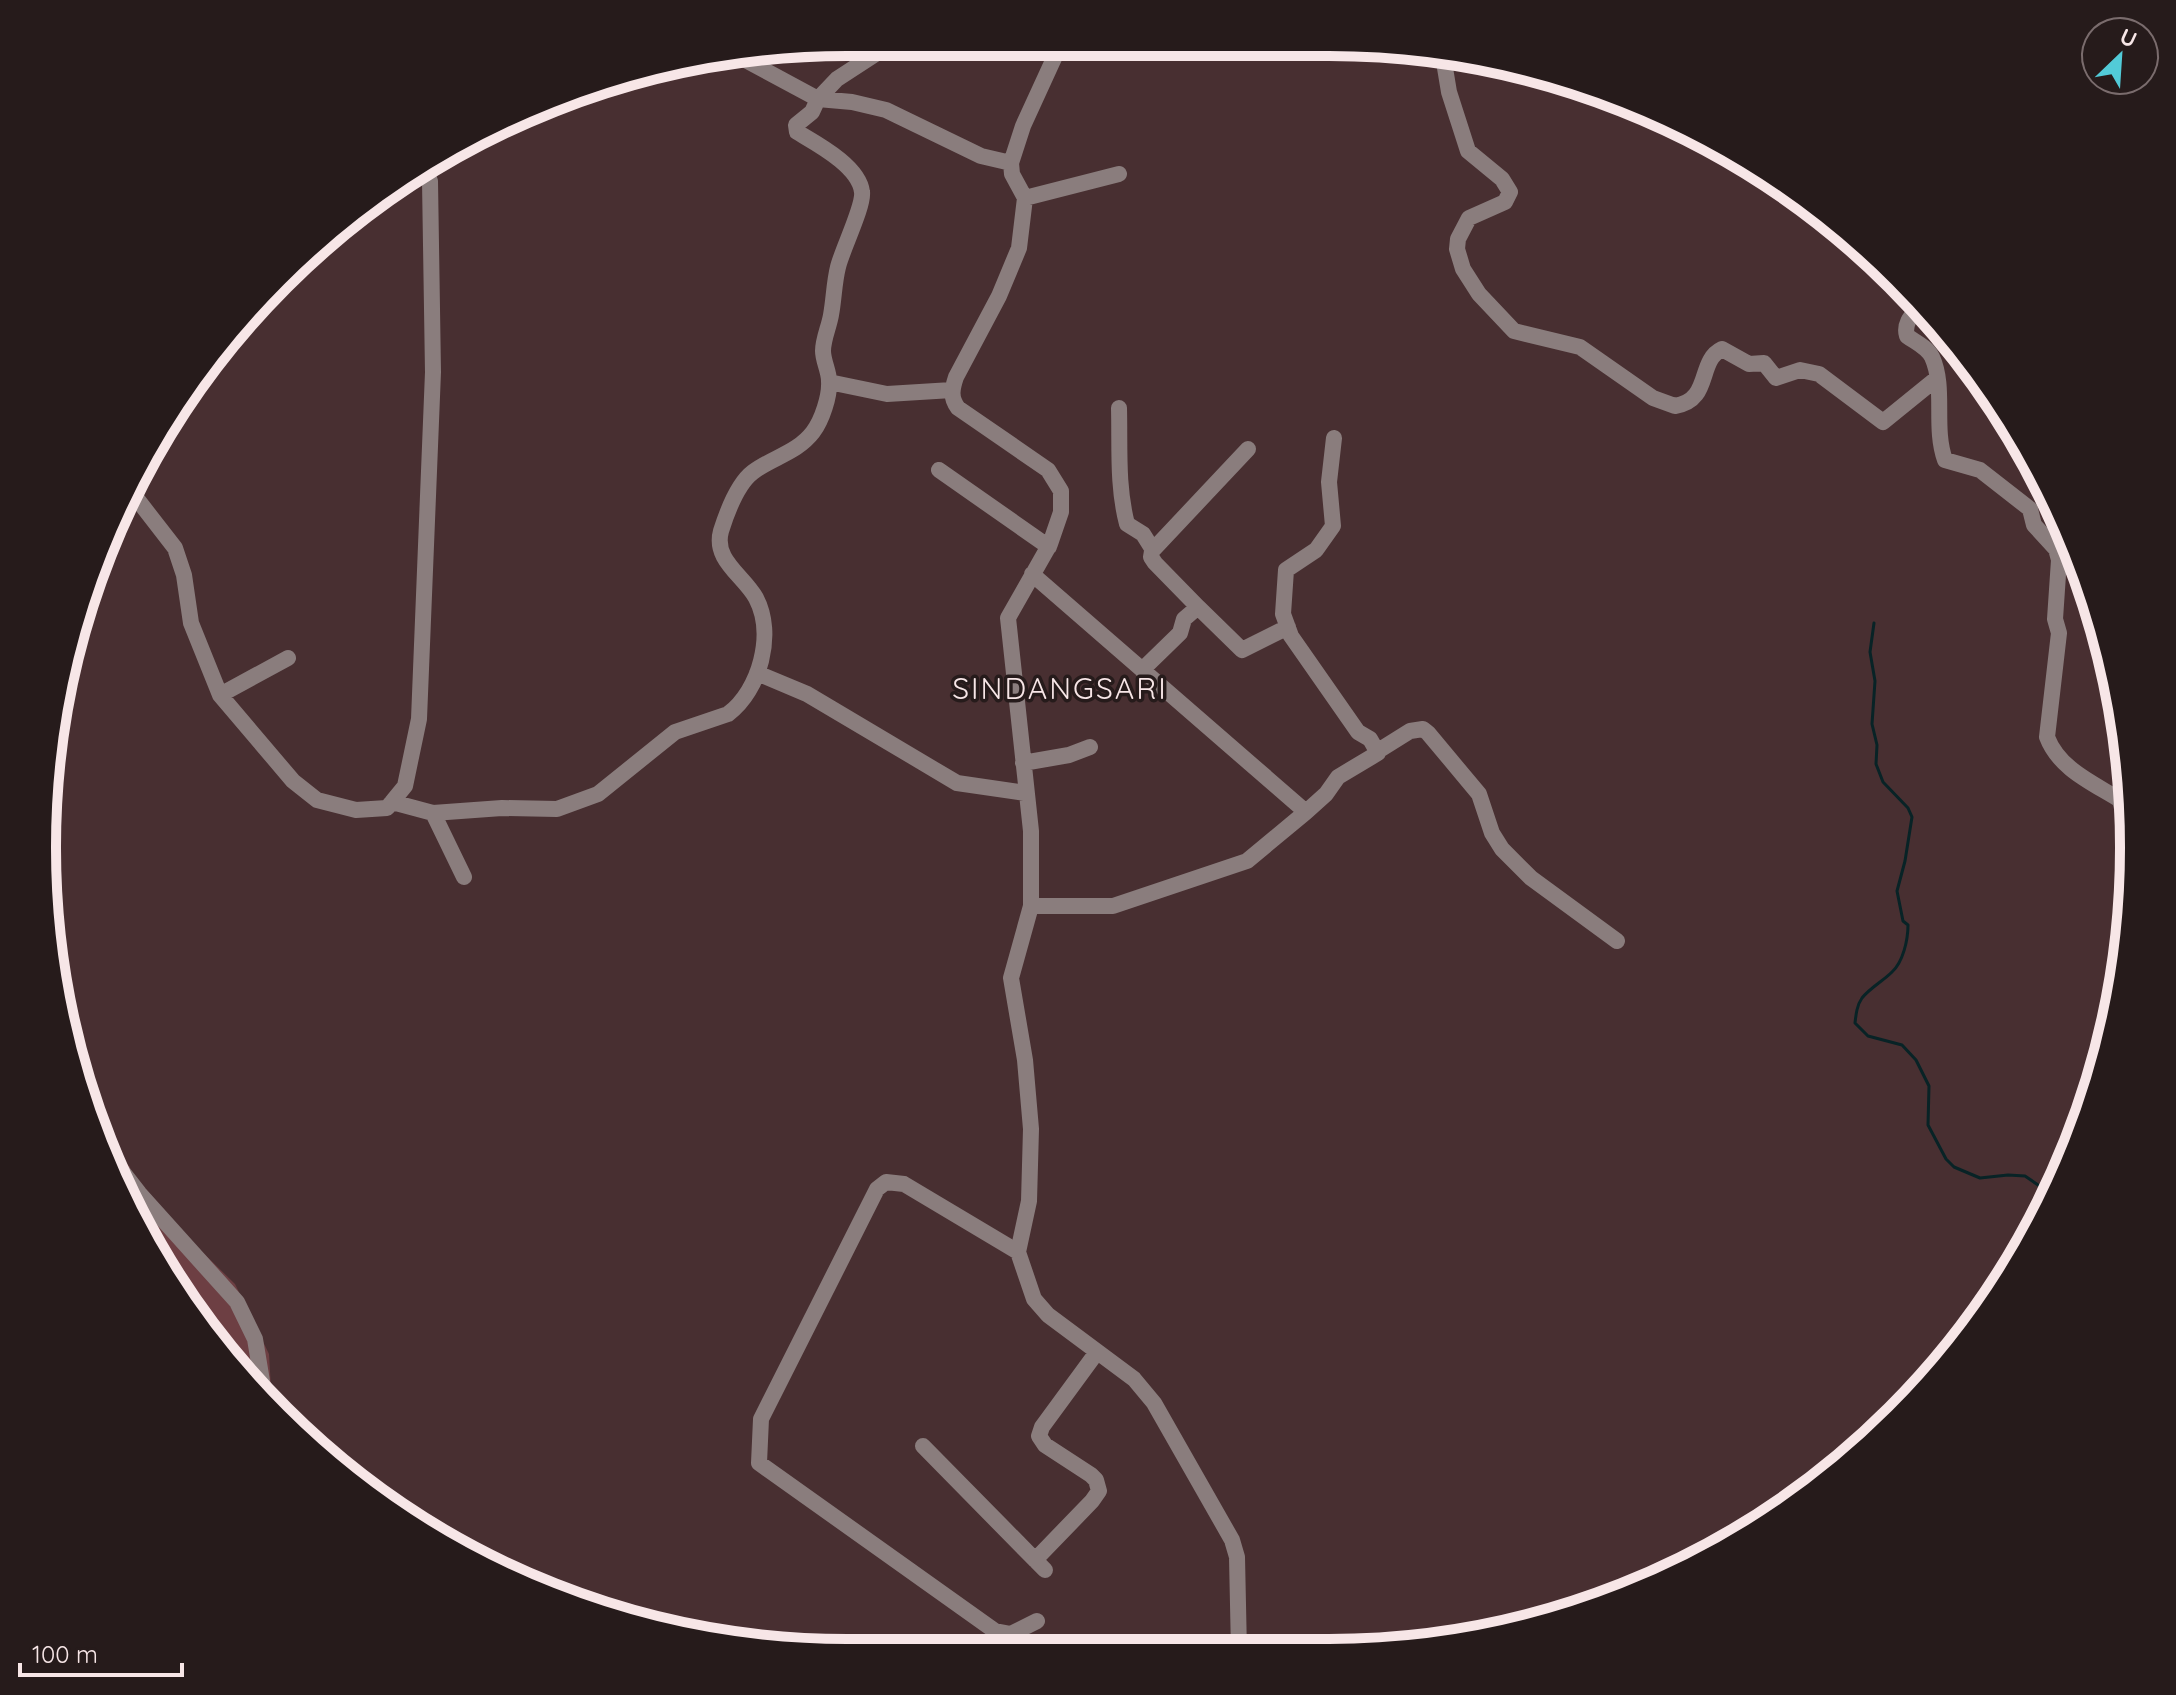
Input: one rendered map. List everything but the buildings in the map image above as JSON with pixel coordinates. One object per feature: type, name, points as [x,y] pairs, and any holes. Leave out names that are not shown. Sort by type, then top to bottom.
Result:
[{"type":"street","points":[[392,802],[433,813],[502,808],[557,809],[598,794],[675,732],[728,714],[753,683],[763,649],[763,622],[756,598],[721,553],[720,533],[736,494],[750,474],[797,449],[821,419],[829,382],[823,351],[838,268],[863,194],[858,180],[844,164],[828,150],[797,132],[796,125],[812,112],[818,99],[837,79],[872,56]]},
{"type":"street","points":[[1055,56],[1023,126],[1011,163],[1012,174],[1025,198],[1019,248],[952,390],[958,408],[1048,470],[1061,491],[1061,512],[1049,547],[1008,618],[1031,831],[1031,906],[1011,978],[1025,1060],[1031,1129],[1029,1201],[1018,1252],[1034,1299],[1048,1315],[1134,1379],[1154,1403],[1232,1540],[1237,1557],[1239,1639]]},
{"type":"street","points":[[750,62],[818,99],[856,102],[886,110],[981,156],[1011,163]]},
{"type":"street","points":[[1444,65],[1449,92],[1468,151],[1502,179],[1510,192],[1505,202],[1475,214],[1463,227],[1457,249],[1460,262],[1470,283],[1514,331],[1580,347],[1653,398],[1675,406],[1688,402],[1699,392],[1712,356],[1722,349],[1749,364],[1764,363],[1776,378],[1800,370],[1819,374],[1883,422],[1937,387]]},
{"type":"street","points":[[1025,198],[1119,174]]},
{"type":"street","points":[[137,499],[175,548],[184,575],[191,623],[220,695],[293,781],[317,800],[370,811],[387,808],[405,786],[419,719],[433,372],[428,177]]},
{"type":"street","points":[[1913,314],[1905,332],[1923,346],[1932,358],[1937,387],[1938,434],[1945,460],[1980,470],[2010,492],[2030,509],[2034,525],[2056,549],[2059,560],[2055,619],[2059,633],[2047,737],[2058,755],[2073,770],[2118,799]]},
{"type":"street","points":[[829,382],[887,394],[952,390]]},
{"type":"street","points":[[1119,408],[1120,478],[1127,524],[1143,534],[1153,550]]},
{"type":"street","points":[[1334,438],[1329,482],[1333,526],[1316,550],[1286,570],[1283,614],[1291,636],[1358,732],[1367,736],[1378,751]]},
{"type":"street","points":[[1248,449],[1153,550],[1151,557],[1242,650],[1288,627]]},
{"type":"street","points":[[939,470],[1049,547]]},
{"type":"street","points":[[1032,574],[1306,812]]},
{"type":"street","points":[[1142,670],[1180,633],[1184,619],[1198,607]]},
{"type":"street","points":[[220,695],[288,658]]},
{"type":"street","points":[[757,673],[807,694],[957,783],[1026,793]]},
{"type":"street","points":[[1031,906],[1113,906],[1247,861],[1326,794],[1338,777],[1377,755],[1378,751],[1410,731],[1423,729],[1479,794],[1492,833],[1502,849],[1531,878],[1617,941]]},
{"type":"street","points":[[1023,763],[1069,755],[1090,747]]},
{"type":"street","points":[[433,813],[464,877]]},
{"type":"street","points":[[1018,1252],[904,1184],[886,1182],[877,1189],[761,1419],[759,1463],[995,1631],[1011,1634],[1037,1621]]},
{"type":"street","points":[[131,1183],[237,1302],[255,1339],[262,1379]]},
{"type":"street","points":[[923,1446],[1040,1565],[1099,1491],[1091,1475],[1045,1445],[1039,1436],[1042,1427],[1097,1352]]},
{"type":"shaded area","points":[[79,1036],[83,1037],[101,1110]]},
{"type":"shaded area","points":[[115,1148],[118,1154],[130,1167],[131,1183]]},
{"type":"shaded area","points":[[133,1174],[185,1235],[235,1284],[269,1354],[271,1389],[189,1287],[134,1190]]},
{"type":"waterway","points":[[1874,623],[1870,652],[1875,681],[1872,724],[1877,745],[1876,764],[1883,782],[1908,808],[1912,817],[1897,891],[1908,931],[1899,963],[1862,998],[1855,1023],[1868,1036],[1902,1045],[1916,1060],[1929,1086],[1928,1125],[1946,1159],[1954,1167],[1980,1178],[2025,1176],[2042,1188]]},
{"type":"district","name":"SINDANGSARI","points":[[1060,688]]}]
